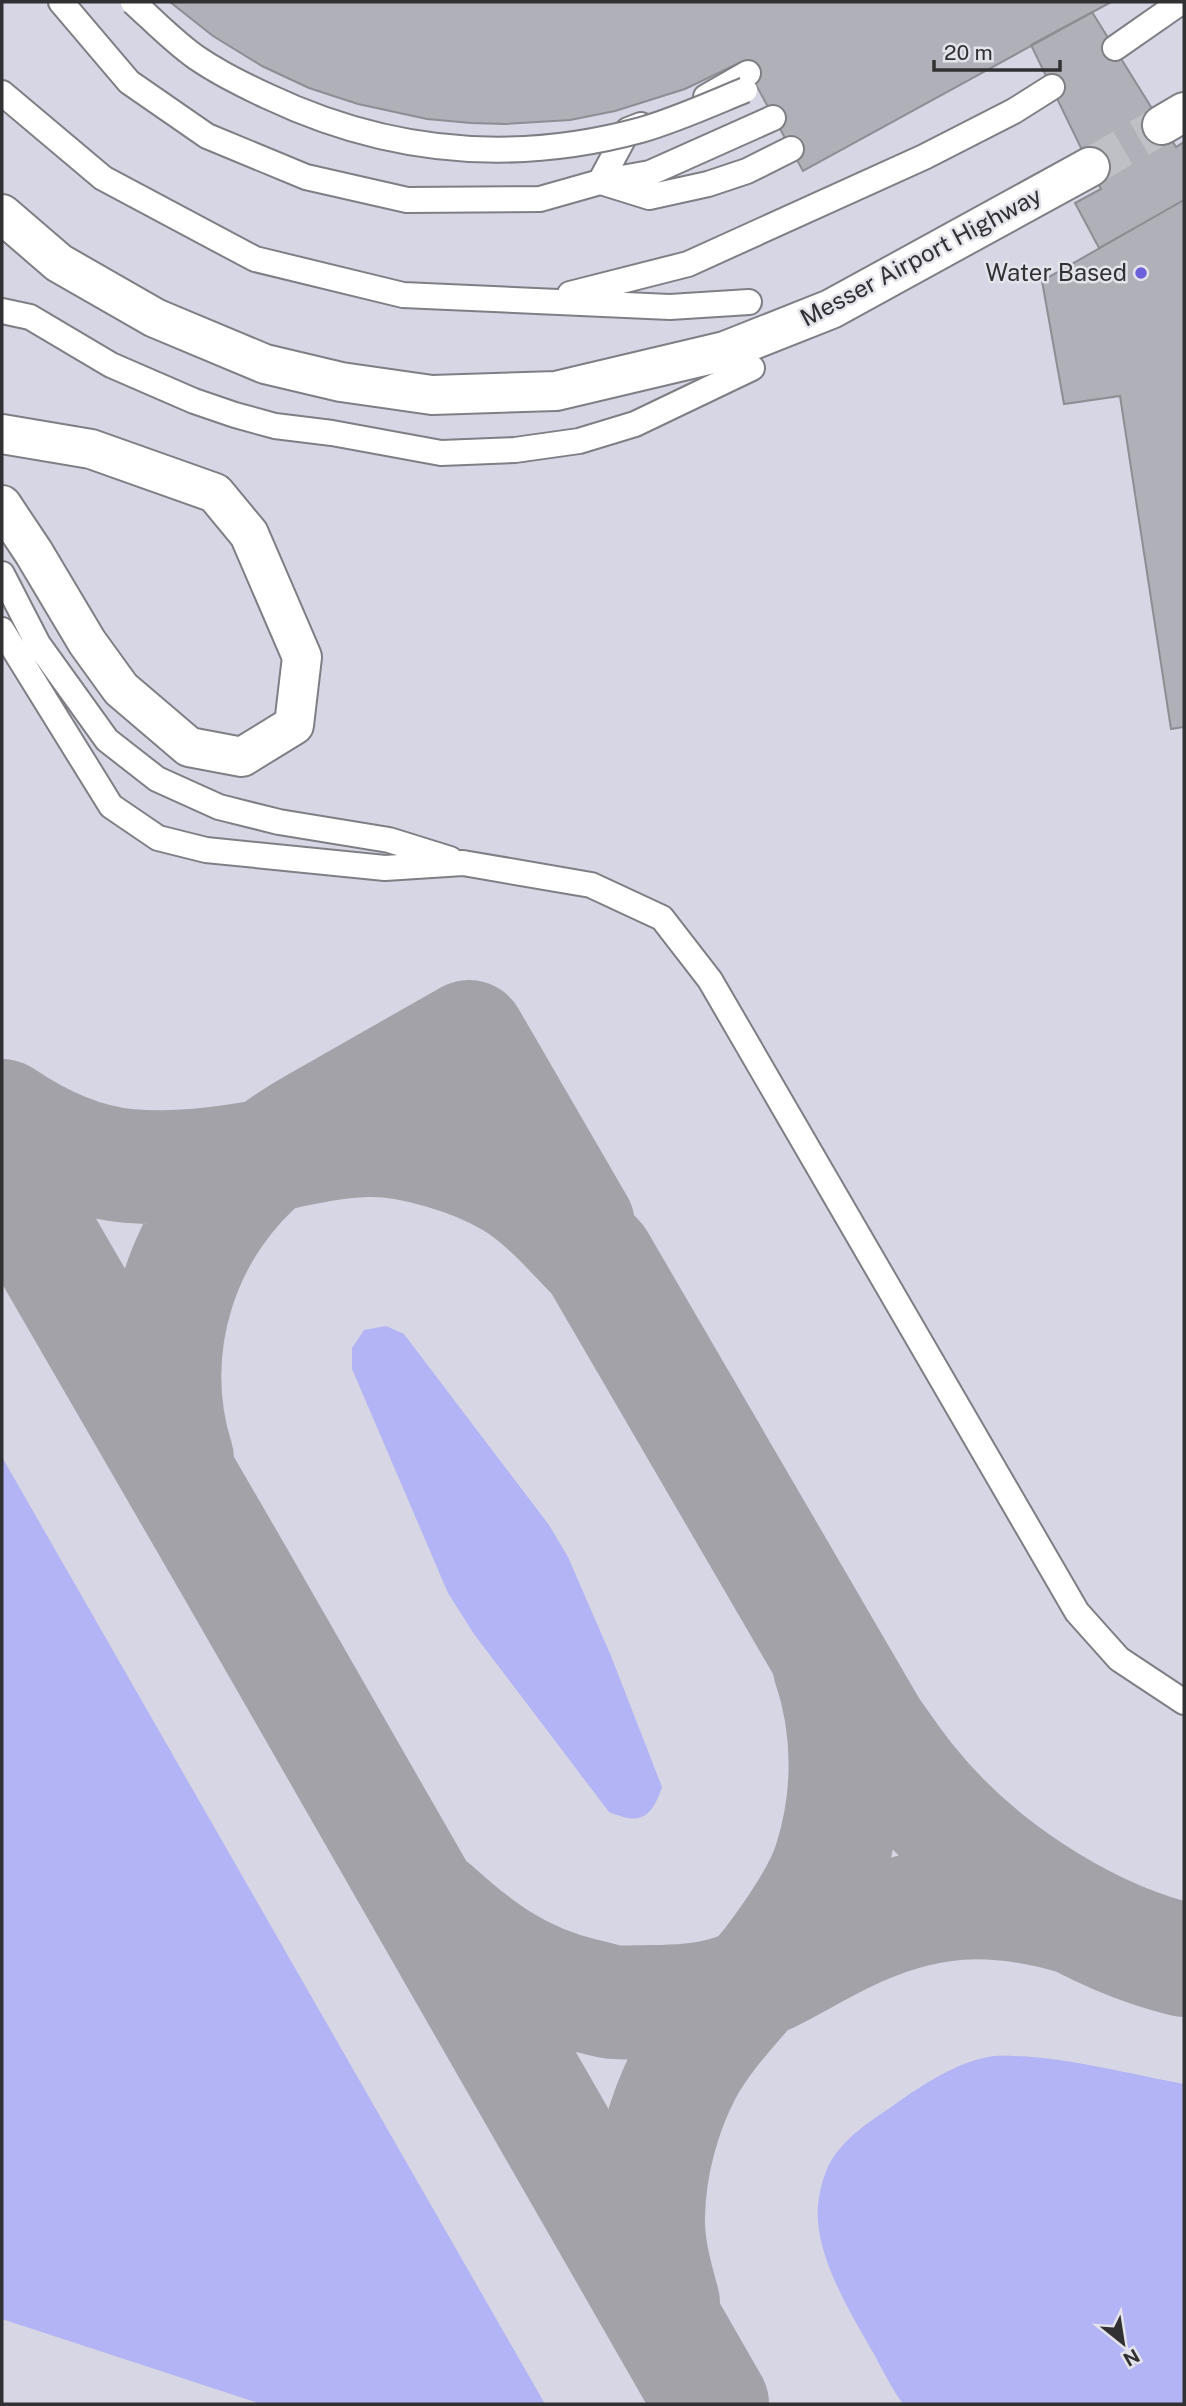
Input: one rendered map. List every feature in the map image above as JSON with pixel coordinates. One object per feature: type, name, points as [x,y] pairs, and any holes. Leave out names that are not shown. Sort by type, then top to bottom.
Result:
[{"type":"main road","name":"Messer Airport Highway","points":[[2,214],[59,262],[155,318],[265,364],[341,382],[432,395],[556,391],[725,351],[831,309],[1090,167]]},
{"type":"main road","points":[[2,434],[91,449],[215,493],[249,534],[302,657],[294,725],[242,757],[189,747],[121,689],[87,642],[2,505]]},
{"type":"lane","points":[[61,2],[129,82],[207,136],[306,177],[407,200],[540,198],[600,182],[650,173],[774,118]]},
{"type":"lane","points":[[133,2],[197,58],[251,89],[348,129],[384,139],[436,148],[491,150],[562,145],[628,133],[688,113],[752,79],[628,130],[600,182]]},
{"type":"lane","points":[[1115,48],[1181,2]]},
{"type":"lane","points":[[546,300],[688,264],[924,157],[1014,111],[1052,87]]},
{"type":"lane","points":[[2,93],[103,178],[255,259],[403,295],[670,307],[749,302]]},
{"type":"lane","points":[[600,182],[649,197],[708,184],[747,171],[791,149]]},
{"type":"lane","points":[[2,311],[30,317],[111,365],[194,401],[235,415],[275,426],[332,433],[441,453],[516,450],[579,441],[635,424],[752,368]]},
{"type":"lane","points":[[2,574],[38,644],[107,740],[157,779],[219,807],[279,822],[389,840],[463,863],[591,885],[662,918],[710,980],[1077,1612],[1119,1659],[1184,1702]]},
{"type":"lane","points":[[2,630],[111,806],[158,838],[206,850],[385,868],[463,863]]},
{"type":"shaded area","points":[[2,2],[1184,2],[1184,2404],[2,2404]]},
{"type":"shaded area","points":[[386,1326],[404,1334],[549,1525],[568,1557],[611,1656],[662,1787],[653,1806],[643,1816],[629,1818],[609,1812],[474,1634],[448,1593],[352,1369],[352,1348],[364,1330]]},
{"type":"shaded area","points":[[2,1457],[545,2404],[261,2404],[2,2319]]},
{"type":"shaded area","points":[[994,2056],[1065,2061],[1184,2084],[1184,2404],[903,2404],[857,2324],[839,2291],[821,2239],[818,2207],[822,2182],[828,2167],[851,2137],[905,2097],[954,2068]]},
{"type":"building","points":[[170,2],[1111,2],[803,171],[743,61],[685,89],[615,111],[570,120],[505,124],[427,119],[358,104],[309,88],[262,66],[213,36]]},
{"type":"building","points":[[1092,12],[1176,147],[1184,142],[1184,200],[1099,248],[1075,203],[1101,189],[1031,45]]},
{"type":"building","points":[[1184,200],[1184,727],[1171,729],[1120,396],[1064,404],[1042,281]]},
{"type":"taxiway","points":[[177,1459],[167,1417],[164,1375],[168,1333],[177,1292],[193,1252],[214,1216],[240,1182],[272,1153],[312,1126],[469,1037],[578,1225]]},
{"type":"taxiway","points":[[2,1116],[62,1149],[112,1164],[147,1167],[201,1165],[330,1143],[383,1140],[421,1146],[461,1158],[497,1173],[524,1189],[558,1218],[598,1260],[871,1729],[909,1781],[965,1840],[1033,1892],[1107,1933],[1184,1960]]},
{"type":"taxiway","points":[[2,1170],[712,2404]]},
{"type":"taxiway","points":[[663,2303],[650,2249],[648,2215],[654,2159],[670,2105],[694,2057],[725,2015],[770,1963],[804,1915],[825,1875],[837,1839],[845,1789],[845,1738],[829,1664]]},
{"type":"taxiway","points":[[434,1908],[485,1950],[521,1972],[561,1989],[606,2001],[624,2002],[688,2001],[725,1994],[756,1982],[874,1923],[931,1907],[987,1902],[1045,1910],[1076,1918]]},
{"type":"tunnel","points":[[1090,167],[1162,125]]},
{"type":"place","name":"Water Based","points":[[1141,273]]}]
